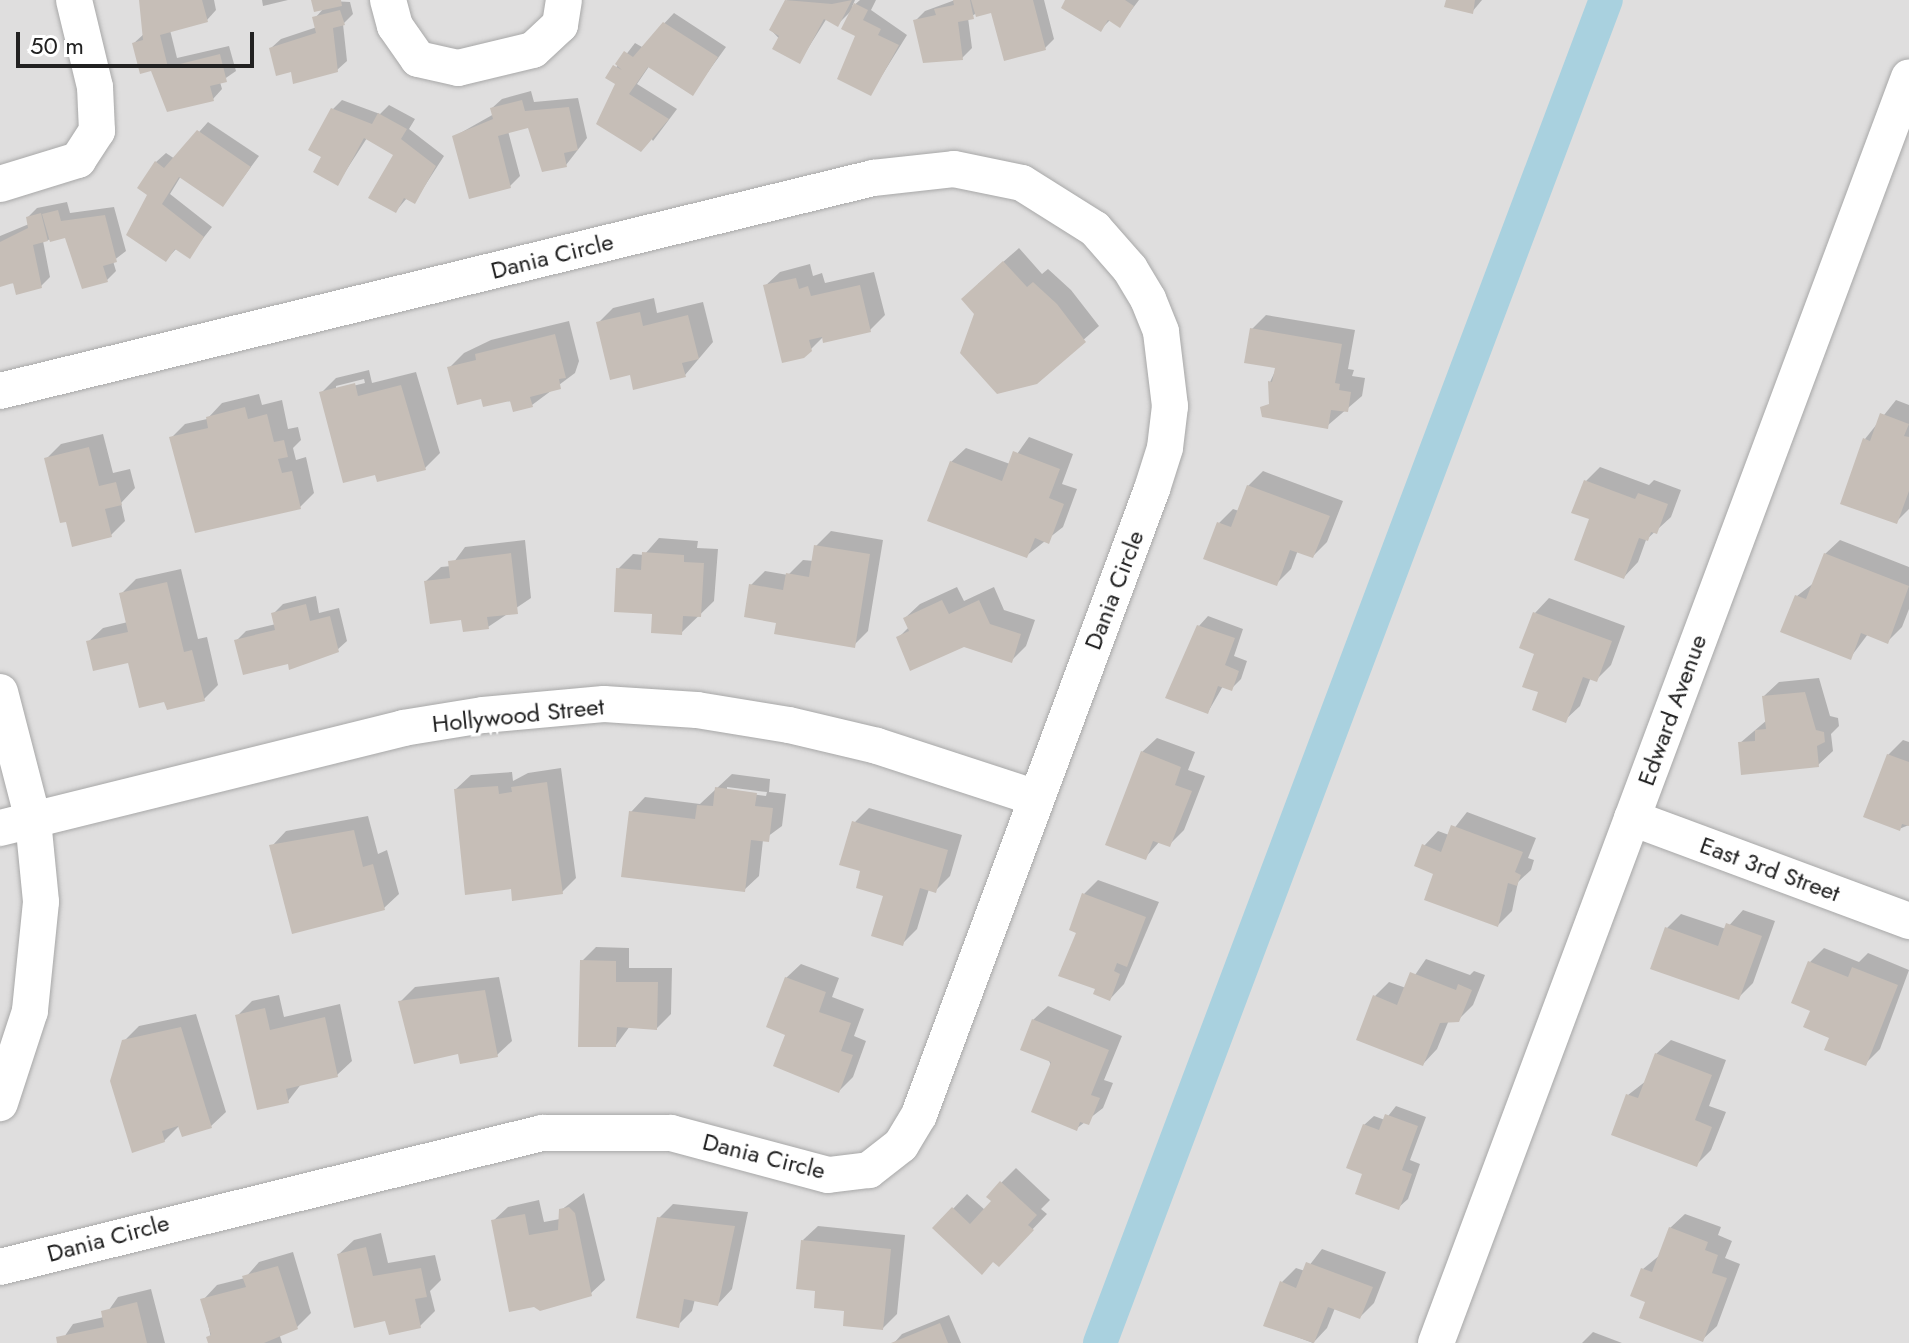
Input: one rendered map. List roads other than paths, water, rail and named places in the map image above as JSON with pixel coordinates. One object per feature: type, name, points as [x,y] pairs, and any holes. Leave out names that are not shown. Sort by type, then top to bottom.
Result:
[{"type":"street","points":[[0,184],[78,160],[97,131],[95,87],[74,0]]},
{"type":"street","points":[[388,0],[395,26],[418,59],[458,68],[533,50],[560,25],[564,0]]},
{"type":"street","name":"Edward Avenue","points":[[1436,1343],[1909,77]]},
{"type":"street","name":"Dania Circle","points":[[0,391],[873,178],[954,169],[1022,183],[1053,198],[1095,229],[1130,269],[1161,332],[1170,406],[1165,448],[1152,489],[919,1115],[901,1145],[869,1170],[828,1175],[751,1150],[671,1133],[542,1133],[0,1267]]},
{"type":"street","points":[[0,692],[16,824],[41,902],[38,957],[30,1011],[0,1103]]},
{"type":"street","name":"Hollywood Street","points":[[16,824],[403,728],[604,704],[697,710],[789,725],[877,746],[1036,798]]},
{"type":"street","name":"East 3rd Street","points":[[1632,818],[1909,921]]},
{"type":"waterway","points":[[1100,1343],[1606,0]]}]
